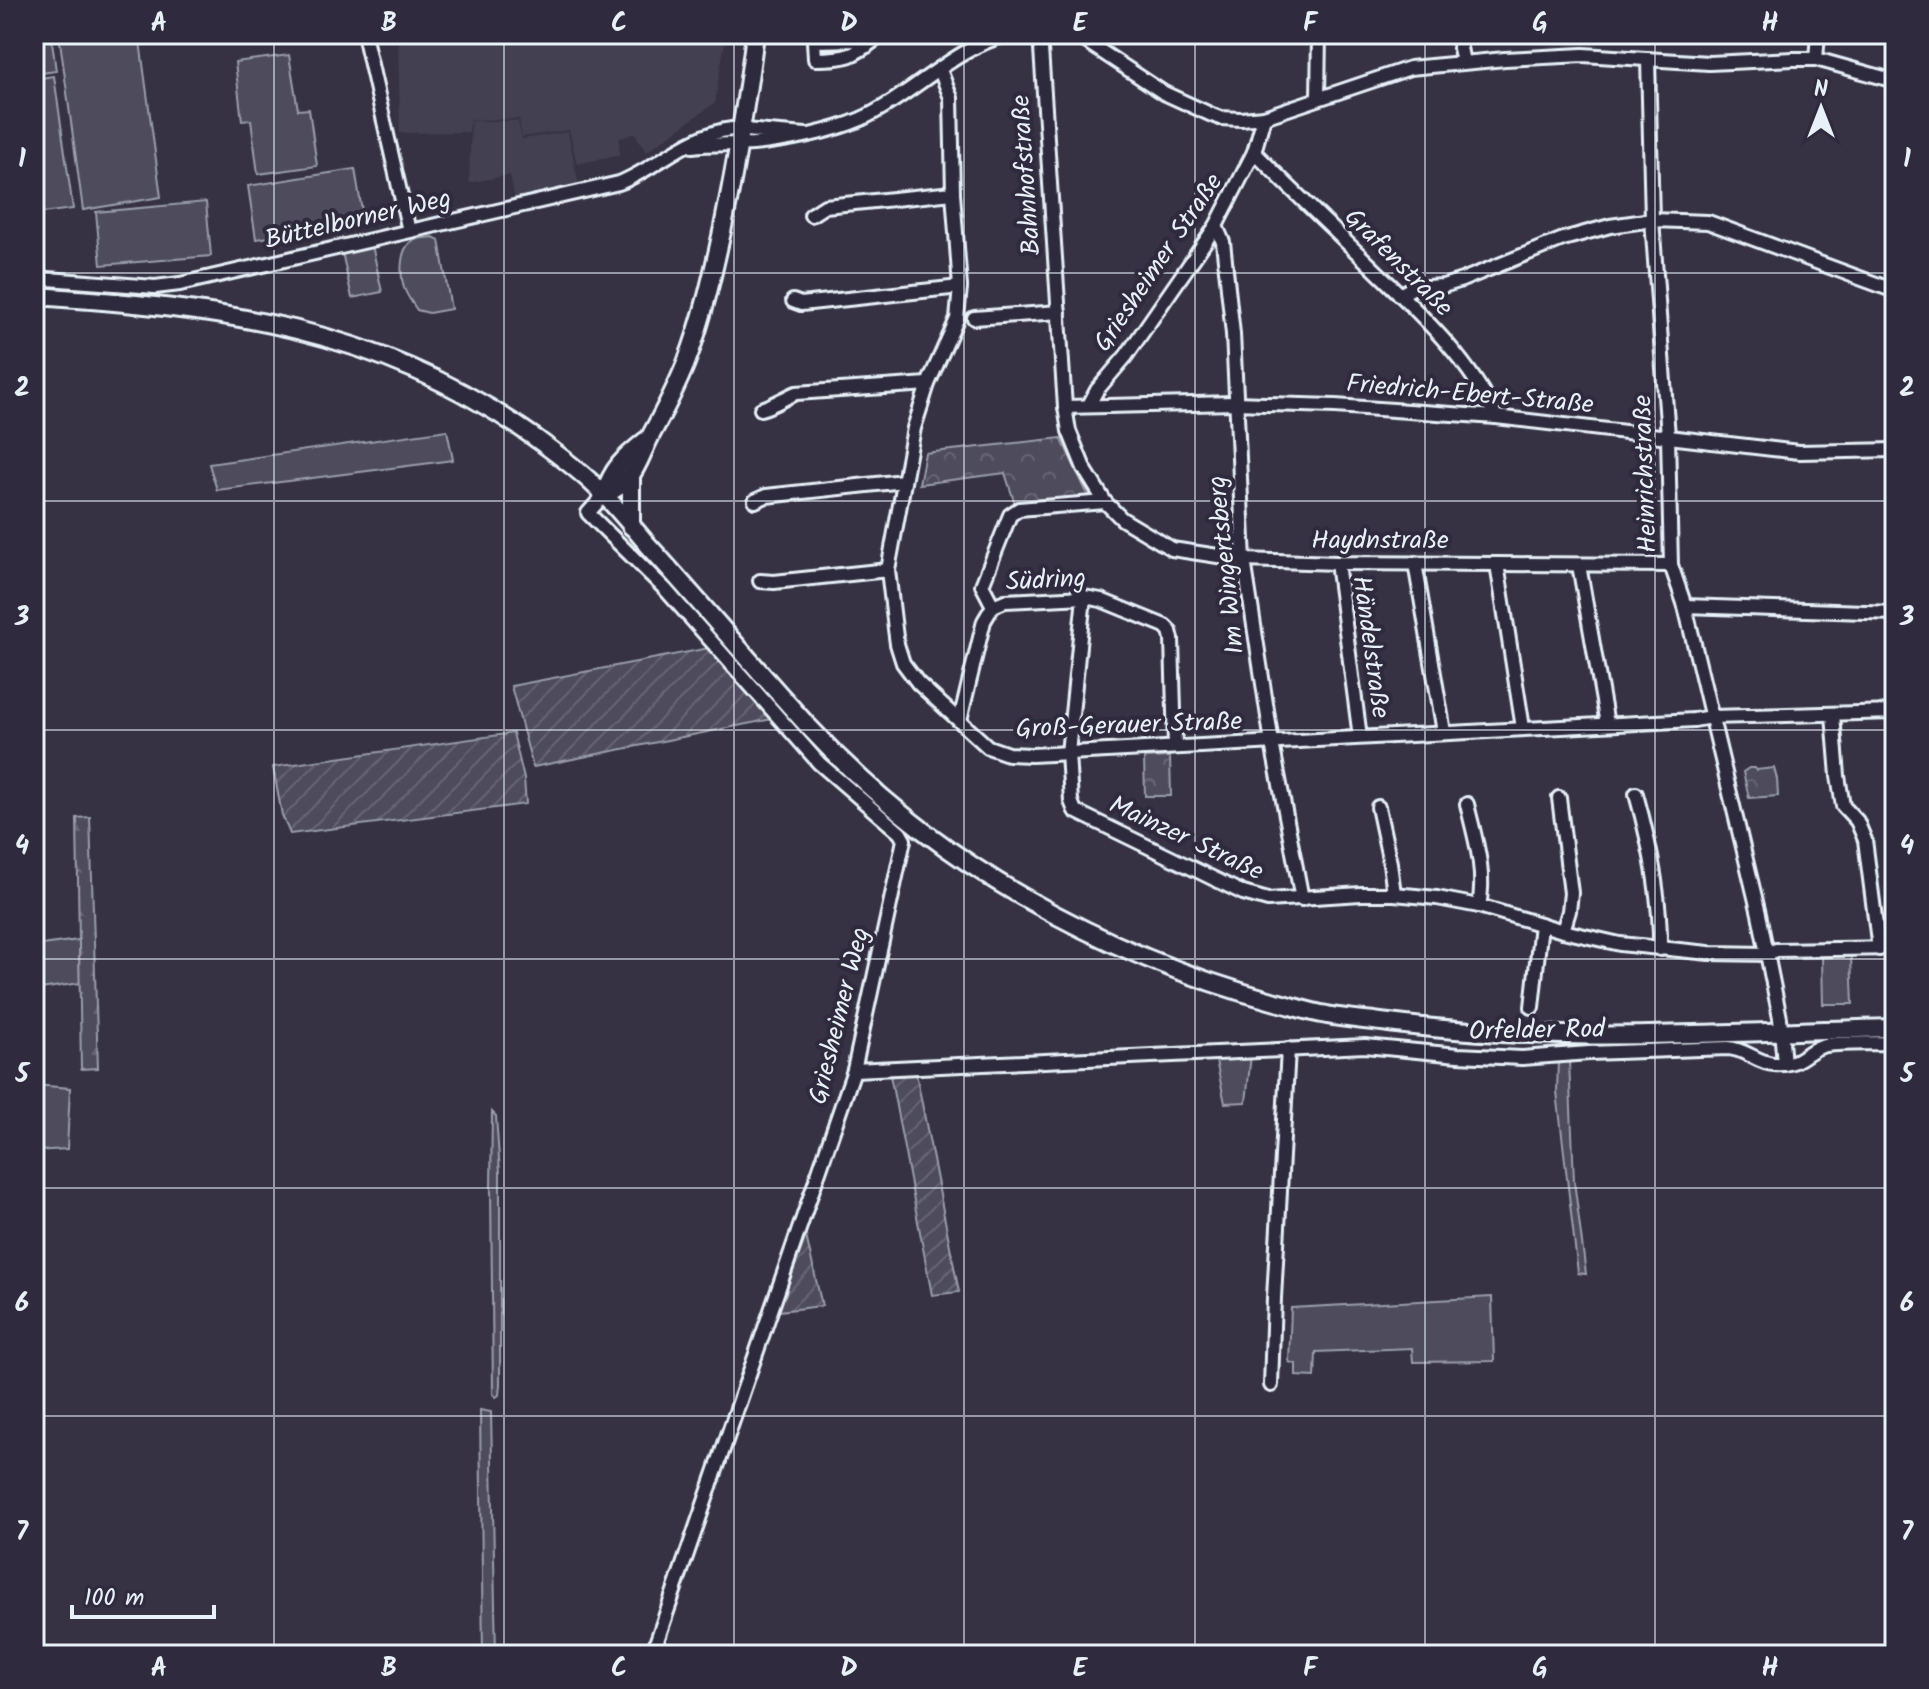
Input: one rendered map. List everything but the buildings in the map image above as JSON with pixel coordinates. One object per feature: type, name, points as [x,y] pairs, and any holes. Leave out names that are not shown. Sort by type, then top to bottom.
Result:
[{"type":"main road","points":[[604,495],[621,487],[631,477],[667,408],[704,311],[741,137],[755,34]]},
{"type":"main road","points":[[34,296],[163,306],[310,332],[352,344],[474,398],[575,469],[604,495],[812,730],[878,793],[936,839],[1019,894],[1119,947],[1206,982],[1326,1015],[1495,1033],[1563,1035],[1781,1025],[1813,1030],[1895,1028]]},
{"type":"main road","points":[[604,495],[615,467],[650,436]]},
{"type":"main road","points":[[575,469],[615,467]]},
{"type":"main road","points":[[631,477],[631,526]]},
{"type":"street","points":[[364,34],[409,231]]},
{"type":"street","points":[[867,46],[883,34]]},
{"type":"street","name":"Büttelborner Weg","points":[[34,278],[155,287],[180,284],[619,183],[681,149],[741,137],[768,142],[848,124],[886,106],[991,39],[1010,34]]},
{"type":"street","name":"Bahnhofstraße","points":[[1040,34],[1065,407]]},
{"type":"street","points":[[1075,34],[1164,93],[1220,118],[1264,117],[1410,68],[1583,55],[1709,63],[1816,59],[1895,81]]},
{"type":"street","points":[[1318,98],[1319,34]]},
{"type":"street","points":[[1457,34],[1463,62]]},
{"type":"street","points":[[1816,59],[1818,34]]},
{"type":"street","name":"Heinrichstraße","points":[[1648,59],[1652,220],[1668,436],[1671,565],[1685,606],[1781,1025]]},
{"type":"street","name":"Groß-Gerauer Straße","points":[[940,70],[951,98],[953,193],[960,287],[957,319],[928,384],[914,428],[888,570],[897,644],[903,663],[918,683],[988,747],[1008,754],[1068,753],[1711,717],[1895,712]]},
{"type":"street","name":"Griesheimer Straße","points":[[1089,405],[1216,226],[1254,152],[1264,117]]},
{"type":"street","name":"Grafenstraße","points":[[1254,152],[1400,295],[1465,365],[1496,417]]},
{"type":"street","points":[[811,215],[825,206],[953,193]]},
{"type":"street","points":[[1400,295],[1412,288],[1443,286],[1462,280],[1563,239],[1610,226],[1652,220],[1708,222],[1895,291]]},
{"type":"street","name":"Im Wingertsberg","points":[[1216,226],[1223,242],[1233,334],[1244,560],[1272,743],[1302,899]]},
{"type":"street","points":[[793,301],[801,304],[960,287]]},
{"type":"street","points":[[974,318],[1059,312]]},
{"type":"street","points":[[761,409],[796,393],[928,384]]},
{"type":"street","name":"Friedrich-Ebert-Straße","points":[[1089,405],[1235,403],[1335,406],[1496,417],[1799,452],[1895,450]]},
{"type":"street","points":[[1065,407],[1089,405]]},
{"type":"street","name":"Haydnstraße","points":[[1065,407],[1069,431],[1084,468],[1105,502],[1122,519],[1172,549],[1244,560],[1337,563],[1671,565]]},
{"type":"street","points":[[755,501],[766,496],[904,481]]},
{"type":"street","name":"Griesheimer Weg","points":[[604,495],[588,513],[665,589],[819,763],[900,833],[904,840],[854,1070],[652,1655]]},
{"type":"street","name":"Südring","points":[[993,606],[982,585],[1010,515],[1019,509],[1105,502]]},
{"type":"street","name":"Händelstraße","points":[[1337,563],[1360,737]]},
{"type":"street","points":[[1415,563],[1444,732]]},
{"type":"street","points":[[1497,564],[1523,728]]},
{"type":"street","points":[[1579,565],[1607,724]]},
{"type":"street","points":[[760,581],[888,570]]},
{"type":"street","name":"Südring","points":[[960,720],[984,621],[993,606],[1005,601],[1084,597],[1101,600],[1165,626],[1170,631],[1175,747]]},
{"type":"street","name":"Mainzer Straße","points":[[1084,597],[1068,753],[1071,801],[1075,811],[1243,893],[1268,900],[1394,894],[1437,898],[1479,906],[1563,931],[1660,949],[1767,954],[1776,950],[1895,948]]},
{"type":"street","points":[[1685,606],[1895,613]]},
{"type":"street","points":[[1833,715],[1843,806],[1857,821],[1865,840],[1879,949]]},
{"type":"street","points":[[1636,794],[1661,918],[1660,949]]},
{"type":"street","points":[[1559,798],[1571,893],[1563,931]]},
{"type":"street","points":[[1467,804],[1482,869],[1479,906]]},
{"type":"street","points":[[1378,807],[1394,894]]},
{"type":"street","points":[[1532,1007],[1541,924]]},
{"type":"street","points":[[1781,1025],[1784,1064],[1800,1060],[1823,1046],[1895,1043]]},
{"type":"street","name":"Orfelder Rod","points":[[854,1070],[1365,1046],[1522,1058],[1728,1048],[1743,1050],[1764,1062],[1784,1064]]},
{"type":"street","points":[[1271,1385],[1288,1049]]},
{"type":"shaded area","points":[[398,34],[726,34],[715,103],[646,152],[635,133],[619,139],[620,155],[577,164],[569,130],[522,137],[519,119],[470,120],[469,132],[400,133]]},
{"type":"shaded area","points":[[471,121],[518,121],[522,139],[568,132],[579,186],[515,200],[510,175],[469,183]]},
{"type":"green space","points":[[34,34],[51,34],[56,71],[34,74]]},
{"type":"green space","points":[[59,34],[139,34],[161,197],[83,210]]},
{"type":"green space","points":[[289,55],[298,110],[309,109],[317,166],[258,174],[251,120],[242,121],[235,62]]},
{"type":"green space","points":[[54,76],[73,209],[34,214],[34,79]]},
{"type":"green space","points":[[355,169],[364,223],[256,239],[248,186]]},
{"type":"green space","points":[[206,202],[211,256],[101,265],[96,212]]},
{"type":"green space","points":[[433,237],[439,240],[451,309],[429,313],[417,310],[410,299],[404,288],[401,269],[409,244],[416,239]]},
{"type":"green space","points":[[372,245],[382,292],[352,298],[342,252]]},
{"type":"green space","points":[[447,430],[453,460],[217,490],[209,464]]},
{"type":"green space","points":[[1061,438],[1089,497],[1015,504],[1005,473],[919,484],[925,453]]},
{"type":"green space","points":[[709,648],[772,719],[533,767],[511,686]]},
{"type":"green space","points":[[513,733],[524,779],[526,804],[290,834],[282,815],[273,767]]},
{"type":"green space","points":[[1170,757],[1171,796],[1145,796],[1144,758]]},
{"type":"green space","points":[[1749,768],[1774,768],[1778,796],[1749,798],[1743,772]]},
{"type":"green space","points":[[90,817],[98,1068],[81,1069],[77,818]]},
{"type":"green space","points":[[79,940],[80,983],[34,990],[34,946]]},
{"type":"green space","points":[[1851,956],[1853,1004],[1823,1004],[1822,957]]},
{"type":"green space","points":[[1251,1054],[1246,1102],[1225,1103],[1215,1056]]},
{"type":"green space","points":[[1569,1060],[1574,1181],[1586,1274],[1578,1273],[1557,1092],[1558,1061]]},
{"type":"green space","points":[[916,1073],[959,1292],[932,1295],[890,1075]]},
{"type":"green space","points":[[34,1085],[70,1088],[67,1149],[34,1151]]},
{"type":"green space","points":[[492,1112],[496,1116],[500,1173],[500,1384],[496,1397],[493,1394]]},
{"type":"green space","points":[[806,1236],[822,1306],[779,1311]]},
{"type":"green space","points":[[1492,1297],[1494,1361],[1413,1362],[1412,1348],[1316,1352],[1315,1377],[1296,1376],[1296,1364],[1289,1362],[1291,1308]]},
{"type":"green space","points":[[480,1410],[491,1412],[496,1655],[483,1655]]}]
